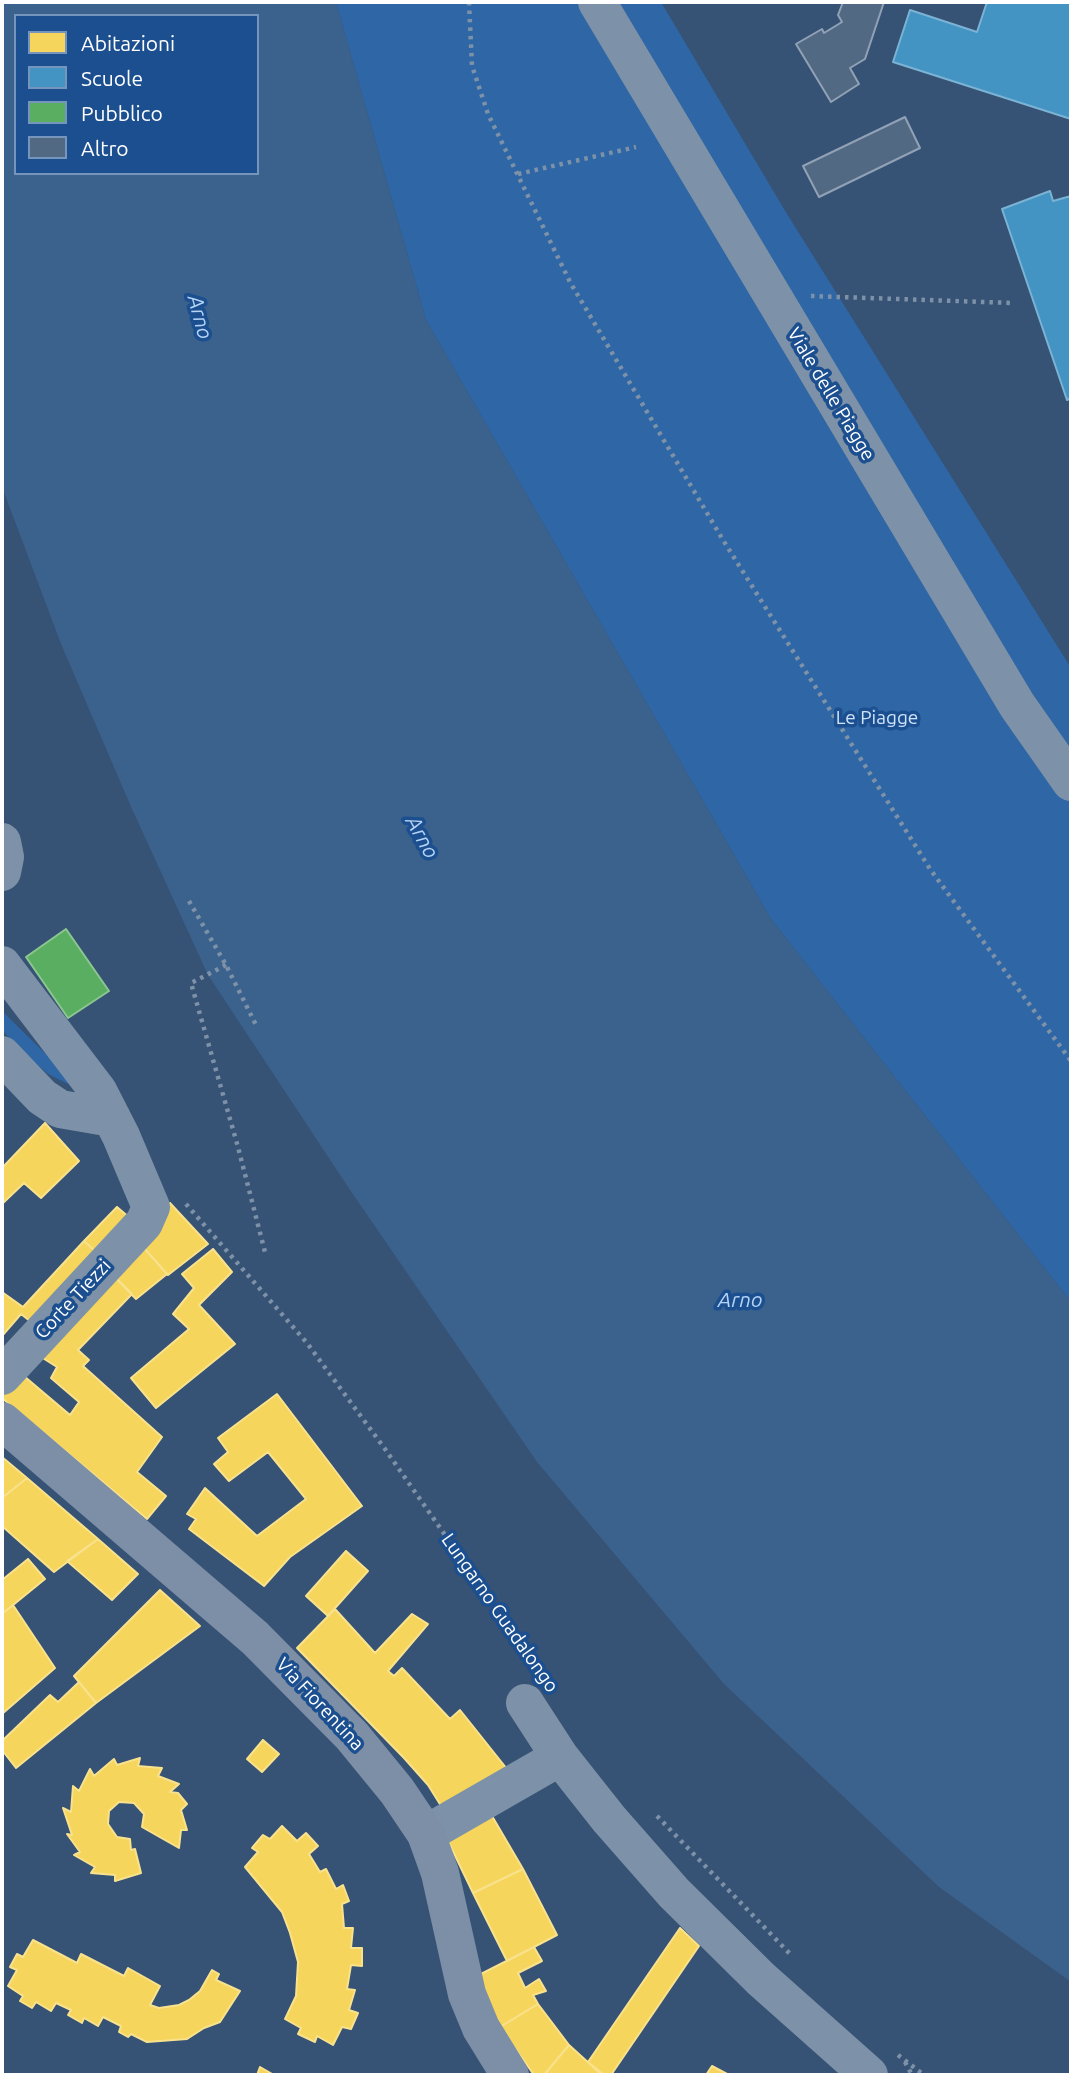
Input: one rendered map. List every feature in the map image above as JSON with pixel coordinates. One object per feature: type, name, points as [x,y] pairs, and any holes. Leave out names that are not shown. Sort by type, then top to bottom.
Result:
[{"type":"main road","name":"Via Fiorentina","points":[[2,1421],[278,1659],[352,1736],[397,1791],[426,1834],[440,1873],[467,1994],[481,2028],[510,2075]]},
{"type":"street","name":"Viale delle Piagge","points":[[597,2],[1017,705],[1071,782]]},
{"type":"street","points":[[2,842],[5,857],[2,872]]},
{"type":"street","points":[[2,965],[98,1091],[112,1118]]},
{"type":"street","points":[[2,1055],[42,1097],[60,1109],[112,1118]]},
{"type":"street","name":"Corte Tiezzi","points":[[2,1376],[144,1223],[151,1207],[112,1118]]},
{"type":"street","points":[[535,1691],[559,1757],[674,1894],[761,1979],[881,2063]]},
{"type":"street","points":[[426,1834],[559,1757]]},
{"type":"path","points":[[469,2],[472,66],[488,114],[570,282],[723,540],[930,869],[1071,1061]]},
{"type":"path","points":[[518,174],[636,147]]},
{"type":"path","points":[[772,294],[1013,303]]},
{"type":"path","points":[[189,901],[226,965],[256,1026]]},
{"type":"path","points":[[226,965],[191,984],[266,1256]]},
{"type":"path","name":"Lungarno Guadalongo","points":[[180,1197],[307,1343],[393,1460],[535,1691]]},
{"type":"path","points":[[648,1807],[709,1873],[801,1964]]},
{"type":"path","points":[[881,2063],[903,2058]]},
{"type":"path","points":[[903,2058],[912,2075]]},
{"type":"path","points":[[903,2058],[924,2075]]},
{"type":"green space","name":"Le Piagge","points":[[336,2],[661,2],[787,214],[1071,668],[1071,1302],[771,919],[426,320]]},
{"type":"green space","points":[[2,1011],[57,1065],[70,1085],[48,1074],[2,1030]]},
{"type":"water","name":"Arno","points":[[2,2],[336,2],[426,320],[771,919],[1071,1302],[1071,1982],[939,1887],[724,1684],[537,1462],[350,1190],[208,975],[61,644],[2,487]]},
{"type":"building: Abitazioni","points":[[45,1123],[79,1161],[41,1198],[24,1183],[2,1204],[2,1168]]},
{"type":"building: Abitazioni","points":[[170,1203],[208,1244],[168,1275],[136,1239]]},
{"type":"building: Abitazioni","points":[[117,1207],[137,1224],[105,1260],[84,1241]]},
{"type":"building: Abitazioni","points":[[136,1239],[167,1274],[136,1299],[107,1269]]},
{"type":"building: Abitazioni","points":[[84,1241],[105,1260],[40,1329],[21,1314],[2,1336],[2,1292],[23,1307]]},
{"type":"building: Abitazioni","points":[[213,1249],[232,1272],[199,1305],[235,1344],[156,1408],[131,1378],[189,1329],[173,1314],[194,1288],[182,1274]]},
{"type":"building: Abitazioni","points":[[107,1269],[132,1294],[78,1350],[89,1360],[83,1366],[162,1437],[137,1472],[166,1496],[147,1519],[2,1398],[2,1391],[18,1371],[70,1415],[79,1402],[51,1378],[57,1367],[30,1350]]},
{"type":"building: Abitazioni","points":[[277,1394],[362,1506],[290,1557],[264,1586],[189,1529],[196,1519],[187,1514],[205,1488],[257,1536],[306,1499],[268,1452],[229,1481],[214,1464],[228,1452],[218,1438]]},
{"type":"building: Abitazioni","points":[[2,1457],[27,1478],[2,1498]]},
{"type":"building: Abitazioni","points":[[27,1478],[98,1539],[54,1572],[2,1526],[2,1498]]},
{"type":"building: Abitazioni","points":[[98,1539],[138,1574],[112,1600],[67,1561]]},
{"type":"building: Abitazioni","points":[[346,1551],[368,1571],[328,1616],[306,1596]]},
{"type":"building: Abitazioni","points":[[28,1559],[45,1579],[2,1614],[2,1580]]},
{"type":"building: Abitazioni","points":[[160,1590],[200,1626],[96,1703],[74,1676]]},
{"type":"building: Abitazioni","points":[[13,1605],[55,1668],[2,1714],[2,1614]]},
{"type":"building: Abitazioni","points":[[335,1609],[375,1653],[412,1614],[428,1624],[388,1671],[394,1676],[402,1668],[450,1719],[460,1710],[507,1769],[443,1809],[428,1785],[404,1758],[297,1648]]},
{"type":"building: Abitazioni","points":[[79,1682],[96,1703],[16,1768],[2,1750],[2,1741],[50,1695],[58,1702]]},
{"type":"building: Abitazioni","points":[[263,1740],[279,1754],[262,1772],[247,1759]]},
{"type":"building: Abitazioni","points":[[140,1758],[138,1766],[162,1768],[158,1776],[179,1784],[170,1792],[178,1793],[187,1804],[181,1810],[187,1830],[181,1830],[179,1848],[142,1827],[144,1814],[134,1803],[119,1802],[109,1811],[108,1824],[117,1837],[130,1839],[131,1850],[135,1849],[141,1873],[115,1881],[115,1875],[91,1873],[95,1867],[74,1855],[80,1852],[67,1834],[72,1835],[63,1808],[71,1812],[73,1786],[79,1791],[90,1769],[94,1776],[114,1759],[117,1765]]},
{"type":"building: Abitazioni","points":[[492,1816],[523,1869],[473,1893],[447,1839]]},
{"type":"building: Abitazioni","points":[[282,1826],[297,1841],[306,1833],[318,1846],[309,1854],[320,1872],[326,1869],[336,1889],[343,1885],[349,1901],[342,1904],[344,1928],[353,1928],[351,1948],[362,1948],[362,1966],[351,1965],[347,1989],[355,1990],[349,2010],[358,2013],[351,2029],[342,2027],[333,2045],[317,2036],[315,2042],[298,2034],[301,2028],[285,2019],[296,1996],[298,1962],[282,1912],[245,1867],[258,1852],[252,1848],[263,1835],[270,1839]]},
{"type":"building: Abitazioni","points":[[523,1869],[557,1935],[507,1961],[473,1893]]},
{"type":"building: Abitazioni","points":[[680,1928],[699,1946],[611,2075],[604,2075],[588,2062]]},
{"type":"building: Abitazioni","points":[[33,1940],[77,1963],[81,1954],[124,1976],[128,1968],[160,1986],[150,2005],[159,2008],[179,2005],[189,2000],[200,1991],[212,1970],[219,1974],[216,1980],[240,1991],[220,2022],[187,2039],[147,2042],[131,2034],[128,2037],[119,2032],[121,2026],[103,2017],[98,2026],[84,2018],[82,2023],[68,2015],[71,2010],[56,2003],[51,2011],[36,2002],[32,2008],[20,2001],[23,1996],[8,1986],[17,1970],[10,1967],[17,1954],[23,1957]]},
{"type":"building: Abitazioni","points":[[534,1947],[542,1961],[518,1973],[525,1988],[539,1979],[546,1991],[533,1995],[538,2004],[500,2027],[477,1976]]},
{"type":"building: Abitazioni","points":[[538,2004],[569,2045],[544,2075],[534,2075],[500,2027]]},
{"type":"building: Abitazioni","points":[[569,2045],[602,2075],[544,2075]]},
{"type":"building: Abitazioni","points":[[712,2066],[729,2075],[706,2075]]},
{"type":"building: Abitazioni","points":[[260,2067],[274,2075],[257,2075]]},
{"type":"building: Scuole","points":[[987,2],[1071,2],[1071,119],[893,62],[910,10],[977,32]]},
{"type":"building: Scuole","points":[[1050,191],[1053,201],[1071,196],[1071,398],[1067,400],[1002,209]]},
{"type":"building: Pubblico","points":[[66,929],[109,991],[68,1018],[26,957]]},
{"type":"building: Altro","points":[[843,2],[884,2],[865,59],[850,68],[859,84],[831,102],[796,44],[822,29],[824,33],[842,22],[838,15]]},
{"type":"building: Altro","points":[[905,117],[920,148],[819,197],[803,166]]}]
